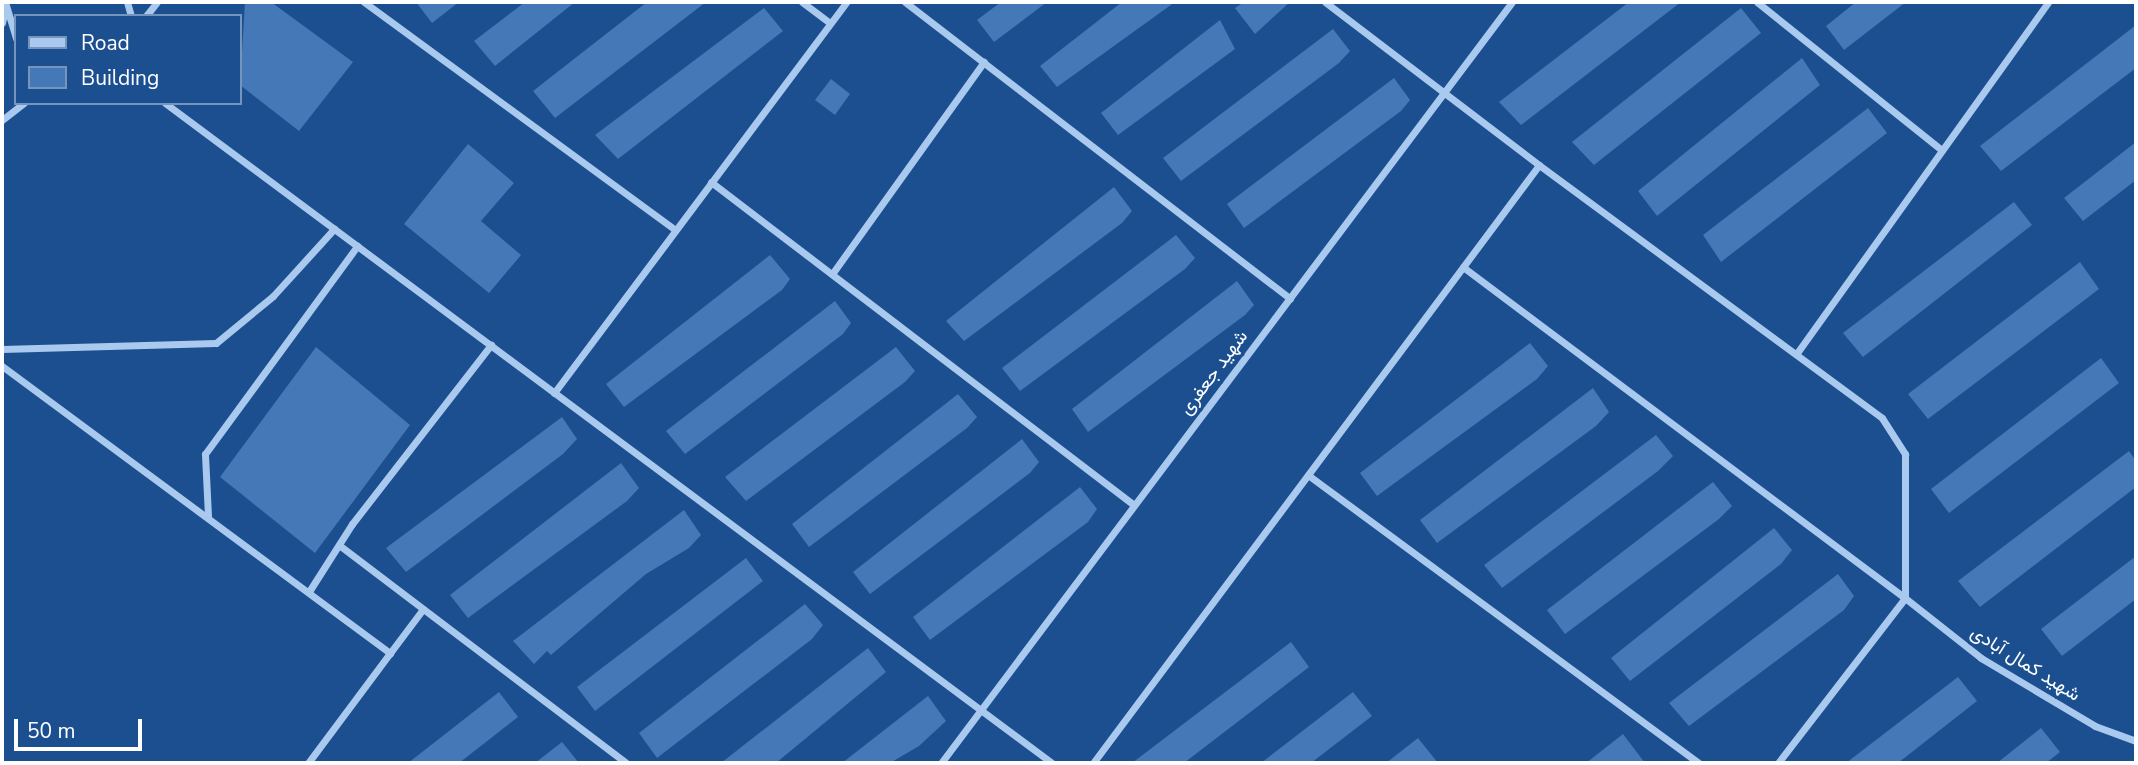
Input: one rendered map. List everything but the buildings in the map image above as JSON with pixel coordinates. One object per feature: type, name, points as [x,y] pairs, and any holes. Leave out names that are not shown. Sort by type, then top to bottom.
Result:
[{"type":"street","points":[[364,2],[676,230]]},
{"type":"street","points":[[802,2],[830,23]]},
{"type":"street","points":[[554,393],[846,2]]},
{"type":"street","points":[[905,2],[1290,298]]},
{"type":"street","points":[[1325,2],[1539,165],[1882,418],[1905,454],[1905,598],[1778,763]]},
{"type":"street","name":"شهید جعفری","points":[[941,763],[1512,2]]},
{"type":"street","points":[[1757,2],[1942,150]]},
{"type":"street","points":[[1797,353],[2048,2]]},
{"type":"street","points":[[2,23],[5,5]]},
{"type":"street","points":[[5,5],[14,33]]},
{"type":"street","points":[[832,274],[984,62]]},
{"type":"street","points":[[2,120],[21,105]]},
{"type":"street","points":[[168,105],[1052,763]]},
{"type":"street","points":[[1093,763],[1539,165]]},
{"type":"street","points":[[711,182],[1134,505]]},
{"type":"street","points":[[2,349],[216,343],[273,296],[334,229]]},
{"type":"street","points":[[208,516],[205,454],[357,246]]},
{"type":"street","name":"شهید کمال آبادی","points":[[1464,267],[1905,598],[1980,658],[2095,726],[2136,741]]},
{"type":"street","points":[[310,590],[339,545],[491,345]]},
{"type":"street","points":[[2,366],[310,590],[390,653]]},
{"type":"street","points":[[1308,475],[1699,763]]},
{"type":"street","points":[[339,545],[626,763]]},
{"type":"street","points":[[308,763],[423,609]]}]
